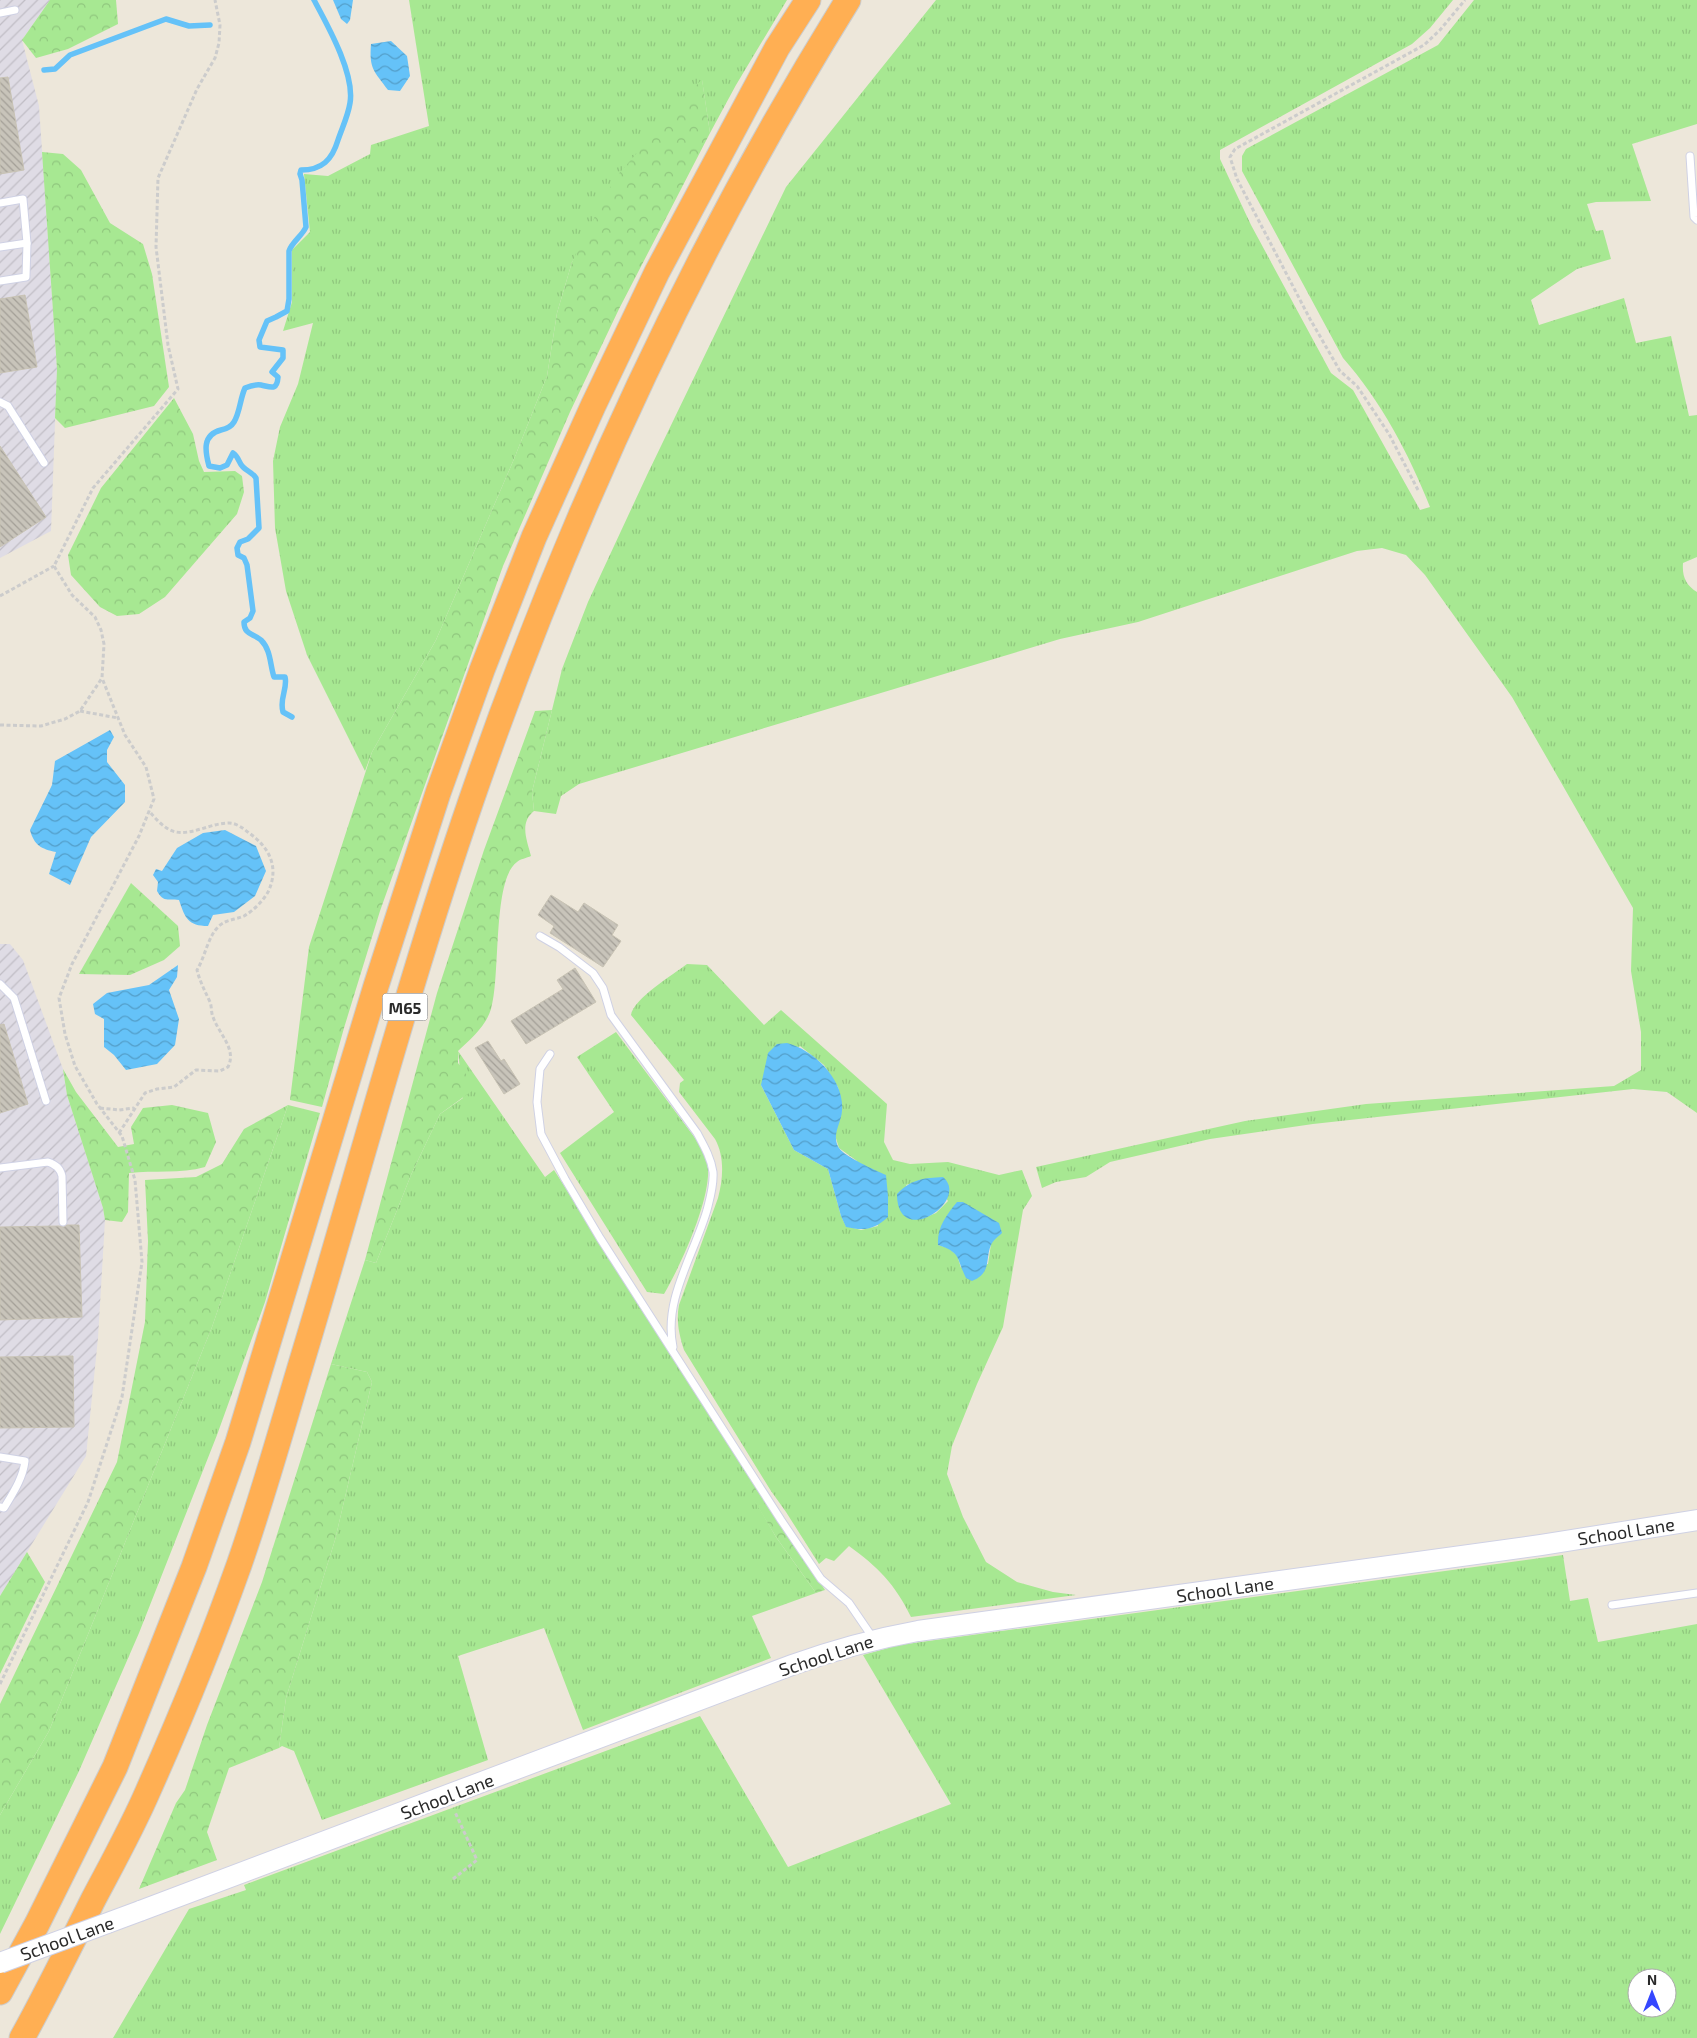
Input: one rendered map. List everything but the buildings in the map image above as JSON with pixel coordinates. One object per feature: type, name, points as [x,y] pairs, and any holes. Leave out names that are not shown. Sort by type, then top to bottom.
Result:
[{"type":"highway","name":"M65","points":[[0,1992],[37,1924],[115,1766],[194,1566],[238,1442],[376,986],[438,793],[482,670],[534,537],[593,406],[657,272],[772,56],[808,0]]},
{"type":"highway","name":"M65","points":[[22,2038],[146,1797],[176,1726],[239,1564],[320,1302],[408,996],[470,804],[518,668],[564,554],[628,411],[691,280],[765,142],[848,0]]},
{"type":"main road","name":"School Lane","points":[[0,1963],[837,1648],[928,1629],[1541,1545],[1697,1520]]},
{"type":"lane","points":[[0,13],[15,10]]},
{"type":"lane","points":[[1690,156],[1694,217],[1697,220]]},
{"type":"lane","points":[[0,203],[23,199],[27,243],[26,277],[0,281]]},
{"type":"lane","points":[[0,247],[27,243]]},
{"type":"lane","points":[[0,402],[8,406],[44,463]]},
{"type":"lane","points":[[540,936],[558,947],[593,974],[603,988],[611,1015],[697,1133],[708,1154],[713,1173],[711,1194],[704,1221],[675,1297],[671,1322],[674,1352]]},
{"type":"lane","points":[[0,984],[14,998],[46,1101]]},
{"type":"lane","points":[[550,1054],[540,1069],[537,1102],[541,1134],[565,1179],[600,1238],[781,1520],[821,1579],[849,1603],[873,1639]]},
{"type":"lane","points":[[0,1168],[48,1162],[55,1165],[60,1170],[62,1176],[63,1222]]},
{"type":"lane","points":[[0,1457],[25,1460],[24,1471],[11,1496],[4,1508],[0,1506]]},
{"type":"lane","points":[[1612,1605],[1697,1593]]},
{"type":"path","points":[[0,596],[54,566],[94,488],[178,389],[168,345],[156,247],[158,178],[197,89],[215,58],[219,43],[220,25],[215,0]]},
{"type":"path","points":[[1418,490],[1389,434],[1357,386],[1340,370],[1310,319],[1237,179],[1230,157],[1234,149],[1424,45],[1440,30],[1465,0]]},
{"type":"path","points":[[0,1684],[88,1502],[122,1397],[142,1262],[135,1180],[119,1133],[100,1108],[74,1066],[64,1034],[59,998],[72,964],[139,836],[154,799],[146,767],[125,735],[102,678],[104,644],[101,630],[95,617],[72,595],[54,566]]},
{"type":"path","points":[[0,725],[41,726],[65,719],[80,710],[102,678]]},
{"type":"path","points":[[80,710],[118,718]]},
{"type":"path","points":[[119,1133],[145,1093],[157,1088],[174,1087],[196,1070],[220,1071],[228,1067],[232,1060],[230,1049],[213,1017],[211,1004],[200,984],[197,970],[218,926],[229,919],[244,916],[259,905],[271,884],[273,869],[271,856],[266,848],[240,826],[230,823],[186,832],[175,832],[158,822],[149,811]]},
{"type":"path","points":[[100,1108],[119,1110],[134,1108]]},
{"type":"path","points":[[447,1796],[477,1860],[453,1879]]},
{"type":"shaded area","points":[[0,0],[50,0],[22,40],[39,106],[57,369],[51,531],[0,558]]},
{"type":"shaded area","points":[[0,944],[10,944],[23,960],[63,1069],[67,1095],[103,1208],[105,1220],[98,1338],[86,1456],[0,1596]]},
{"type":"green space","points":[[50,0],[116,0],[118,24],[68,49],[36,58],[22,40]]},
{"type":"green space","points":[[409,0],[787,0],[736,85],[710,133],[702,80],[572,262],[557,313],[547,376],[514,459],[436,640],[372,752],[365,771],[307,655],[286,591],[275,528],[273,461],[280,427],[298,384],[313,323],[283,331],[292,302],[292,250],[310,232],[304,174],[328,176],[370,154],[371,145],[429,126]]},
{"type":"green space","points":[[936,0],[1453,0],[1430,28],[1412,44],[1220,150],[1220,159],[1251,225],[1331,373],[1353,390],[1420,510],[1430,507],[1413,467],[1382,410],[1343,358],[1242,171],[1242,156],[1246,149],[1438,45],[1474,0],[1697,0],[1697,124],[1632,144],[1651,201],[1596,202],[1587,204],[1596,231],[1603,230],[1611,259],[1577,269],[1531,300],[1539,325],[1624,298],[1636,343],[1671,336],[1689,416],[1697,415],[1697,557],[1683,563],[1683,568],[1685,580],[1697,592],[1697,1113],[1667,1092],[1633,1089],[1313,1124],[1210,1139],[1110,1162],[1086,1177],[1056,1182],[1042,1188],[1036,1167],[1245,1121],[1366,1104],[1614,1086],[1641,1070],[1641,1032],[1631,971],[1633,908],[1512,697],[1425,575],[1406,555],[1382,548],[1357,551],[1138,622],[1060,639],[579,784],[561,796],[556,814],[534,811],[532,792],[562,669],[588,602],[786,187]]},
{"type":"green space","points":[[702,79],[710,133],[619,309],[570,412],[503,566],[380,911],[322,1107],[290,1100],[309,947],[372,752],[436,640],[514,459],[547,376],[557,313],[572,262],[615,178]]},
{"type":"green space","points":[[42,152],[63,154],[81,170],[110,223],[143,244],[152,274],[169,387],[154,406],[65,428],[55,418],[57,369]]},
{"type":"green space","points":[[174,398],[193,434],[199,461],[204,472],[235,471],[242,476],[244,492],[237,514],[165,597],[139,614],[117,616],[100,607],[71,575],[68,555],[101,488]]},
{"type":"green space","points":[[552,710],[532,792],[534,811],[529,816],[525,826],[531,856],[517,862],[509,872],[504,888],[500,908],[496,975],[491,1009],[482,1027],[458,1051],[458,1063],[476,1088],[440,1114],[411,1175],[376,1263],[365,1260],[437,993],[484,850],[535,711]]},
{"type":"green space","points":[[131,883],[178,926],[180,946],[164,960],[130,975],[79,974]]},
{"type":"green space","points":[[687,964],[707,965],[764,1025],[781,1010],[887,1104],[884,1142],[893,1160],[910,1164],[948,1162],[999,1175],[1022,1170],[1032,1196],[1023,1210],[1003,1327],[952,1446],[947,1474],[963,1517],[986,1562],[1017,1582],[1053,1592],[1076,1595],[911,1617],[899,1595],[885,1577],[869,1561],[849,1546],[834,1561],[826,1558],[819,1564],[771,1491],[684,1350],[679,1333],[679,1305],[718,1198],[722,1176],[722,1161],[715,1139],[679,1092],[680,1083],[684,1080],[631,1015],[633,1009],[646,994]],"holes":[[[800,1046],[824,1065],[838,1087],[842,1109],[835,1135],[839,1148],[857,1161],[878,1226],[861,1230],[846,1226],[841,1216],[828,1169],[794,1150],[761,1085]],[[932,1178],[948,1201],[936,1213],[924,1218],[906,1185]],[[991,1244],[988,1264],[961,1268],[957,1255],[948,1248],[938,1245]]]},
{"type":"green space","points":[[616,1032],[701,1146],[707,1164],[706,1189],[698,1220],[685,1253],[664,1294],[647,1292],[560,1153],[614,1112],[577,1057]]},
{"type":"green space","points":[[458,1051],[545,1177],[554,1170],[753,1478],[747,1487],[776,1537],[816,1593],[752,1616],[771,1658],[583,1730],[544,1628],[458,1656],[488,1760],[322,1820],[294,1751],[282,1746],[279,1748],[286,1698],[335,1540],[372,1382],[367,1372],[331,1364],[365,1260],[376,1263],[411,1175],[440,1114],[463,1098]]},
{"type":"green space","points":[[63,1069],[76,1092],[118,1147],[134,1144],[131,1127],[143,1108],[172,1105],[208,1113],[216,1142],[205,1167],[129,1173],[128,1212],[122,1222],[105,1220],[103,1208],[67,1095]]},
{"type":"green space","points":[[288,1105],[320,1113],[265,1302],[217,1435],[139,1633],[79,1771],[0,1934],[0,1815],[49,1731],[212,1327]]},
{"type":"green space","points":[[288,1105],[212,1327],[49,1731],[0,1815],[0,1704],[117,1462],[145,1322],[148,1241],[145,1180],[196,1177],[222,1164],[244,1129]]},
{"type":"green space","points":[[331,1364],[367,1372],[372,1382],[335,1540],[286,1698],[279,1748],[229,1768],[207,1832],[217,1860],[139,1889],[176,1803],[185,1790],[207,1725],[262,1582]]},
{"type":"green space","points":[[753,1478],[825,1590],[816,1593],[776,1537],[746,1487]]},
{"type":"green space","points":[[27,1552],[45,1582],[0,1674],[0,1596]]},
{"type":"green space","points":[[1563,1555],[1570,1601],[1588,1598],[1598,1642],[1697,1624],[1697,2038],[113,2038],[189,1909],[246,1890],[244,1885],[700,1716],[788,1867],[951,1804],[863,1655],[899,1645]]},
{"type":"water","points":[[333,0],[353,0],[350,20],[347,24],[341,19]]},
{"type":"water","points":[[391,41],[407,56],[410,76],[400,91],[388,90],[372,65],[371,44]]},
{"type":"water","points":[[110,730],[114,737],[107,750],[107,762],[125,785],[125,802],[91,837],[70,885],[49,874],[56,852],[39,846],[30,830],[52,785],[55,761]]},
{"type":"water","points":[[225,830],[256,846],[266,871],[255,896],[234,912],[213,915],[208,926],[201,926],[188,920],[179,900],[166,899],[159,895],[157,891],[158,882],[153,875],[156,869],[162,871],[177,848],[203,833]]},
{"type":"water","points":[[178,965],[177,977],[169,990],[179,1019],[175,1045],[157,1064],[126,1070],[114,1055],[104,1047],[104,1019],[95,1014],[93,1004],[107,993],[149,985]]},
{"type":"water","points":[[787,1043],[817,1059],[833,1078],[842,1099],[842,1111],[836,1139],[842,1152],[886,1175],[888,1217],[878,1225],[864,1229],[846,1227],[841,1216],[828,1169],[794,1150],[761,1085],[768,1053],[777,1044]]},
{"type":"water","points":[[943,1177],[949,1187],[948,1198],[941,1208],[931,1216],[919,1220],[908,1218],[900,1210],[897,1194],[907,1185],[918,1180]]},
{"type":"water","points":[[957,1202],[963,1202],[999,1223],[1002,1233],[991,1245],[983,1274],[972,1281],[966,1278],[955,1254],[938,1245],[941,1227]]},
{"type":"waterway","points":[[292,717],[283,712],[282,707],[285,677],[274,677],[264,644],[261,640],[247,632],[244,626],[244,622],[250,618],[253,611],[247,565],[244,558],[238,555],[237,548],[240,542],[248,539],[259,528],[256,478],[243,467],[233,453],[227,465],[220,468],[209,466],[206,444],[215,432],[228,428],[234,422],[245,388],[257,385],[273,387],[276,384],[278,377],[272,372],[283,358],[283,350],[260,347],[259,340],[267,321],[287,311],[289,299],[289,251],[306,227],[301,170],[320,166],[333,153],[349,108],[350,91],[344,65],[333,36],[314,0]]},
{"type":"waterway","points":[[44,70],[55,69],[70,55],[166,19],[189,26],[210,25]]}]
